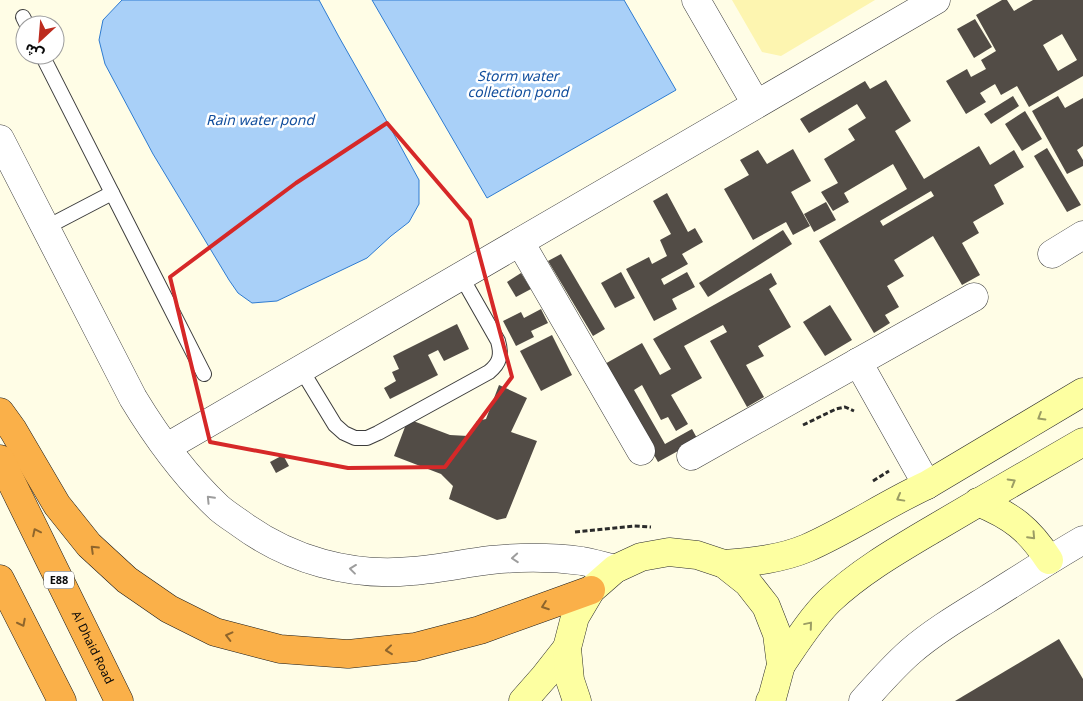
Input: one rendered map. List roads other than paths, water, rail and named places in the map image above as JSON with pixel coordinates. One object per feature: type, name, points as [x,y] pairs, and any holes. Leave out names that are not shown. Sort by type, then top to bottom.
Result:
[{"type":"highway","points":[[0,412],[13,430],[57,505],[89,545],[127,580],[169,610],[215,632],[280,649],[348,654],[415,647],[480,630],[591,590]]},
{"type":"highway","name":"Al Dhaid Road","points":[[0,459],[119,701]]},
{"type":"highway","points":[[0,579],[62,701]]},
{"type":"main road","points":[[724,564],[762,560],[806,548],[910,493],[927,486],[1083,392]]},
{"type":"main road","points":[[770,701],[781,665],[802,633],[828,602],[856,578],[882,560],[978,502],[1083,442]]},
{"type":"main road","points":[[978,502],[1012,518],[1039,544],[1049,560]]},
{"type":"main road","points":[[578,701],[570,680],[567,648],[575,617],[591,590],[615,569],[641,557],[669,552],[697,554],[724,564],[748,583],[766,606],[777,634],[781,665]]},
{"type":"main road","points":[[523,701],[567,648]]},
{"type":"street","points":[[696,0],[756,104]]},
{"type":"street","points":[[167,447],[936,0]]},
{"type":"street","points":[[0,139],[133,398],[153,431],[193,481],[220,509],[256,535],[291,553],[320,563],[350,570],[412,571],[492,560],[523,558],[583,562],[615,569]]},
{"type":"street","points":[[1052,254],[1083,235]]},
{"type":"street","points":[[520,242],[641,451]]},
{"type":"street","points":[[691,456],[974,297]]},
{"type":"street","points":[[858,362],[927,486]]},
{"type":"street","points":[[863,701],[895,667],[928,638],[1083,540]]},
{"type":"lane","points":[[47,65],[204,374]]},
{"type":"lane","points":[[46,228],[112,193]]},
{"type":"lane","points":[[301,370],[335,425],[344,433],[355,438],[367,438],[378,433],[489,372],[496,366],[499,358],[498,341],[461,276]]},
{"type":"water","name":"Rain water pond","points":[[122,0],[319,0],[419,180],[419,204],[409,222],[367,258],[277,301],[252,303],[238,293],[153,154],[105,64],[99,40],[103,20]]},
{"type":"water","name":"Storm water collection pond","points":[[372,0],[624,0],[676,90],[487,198]]}]
